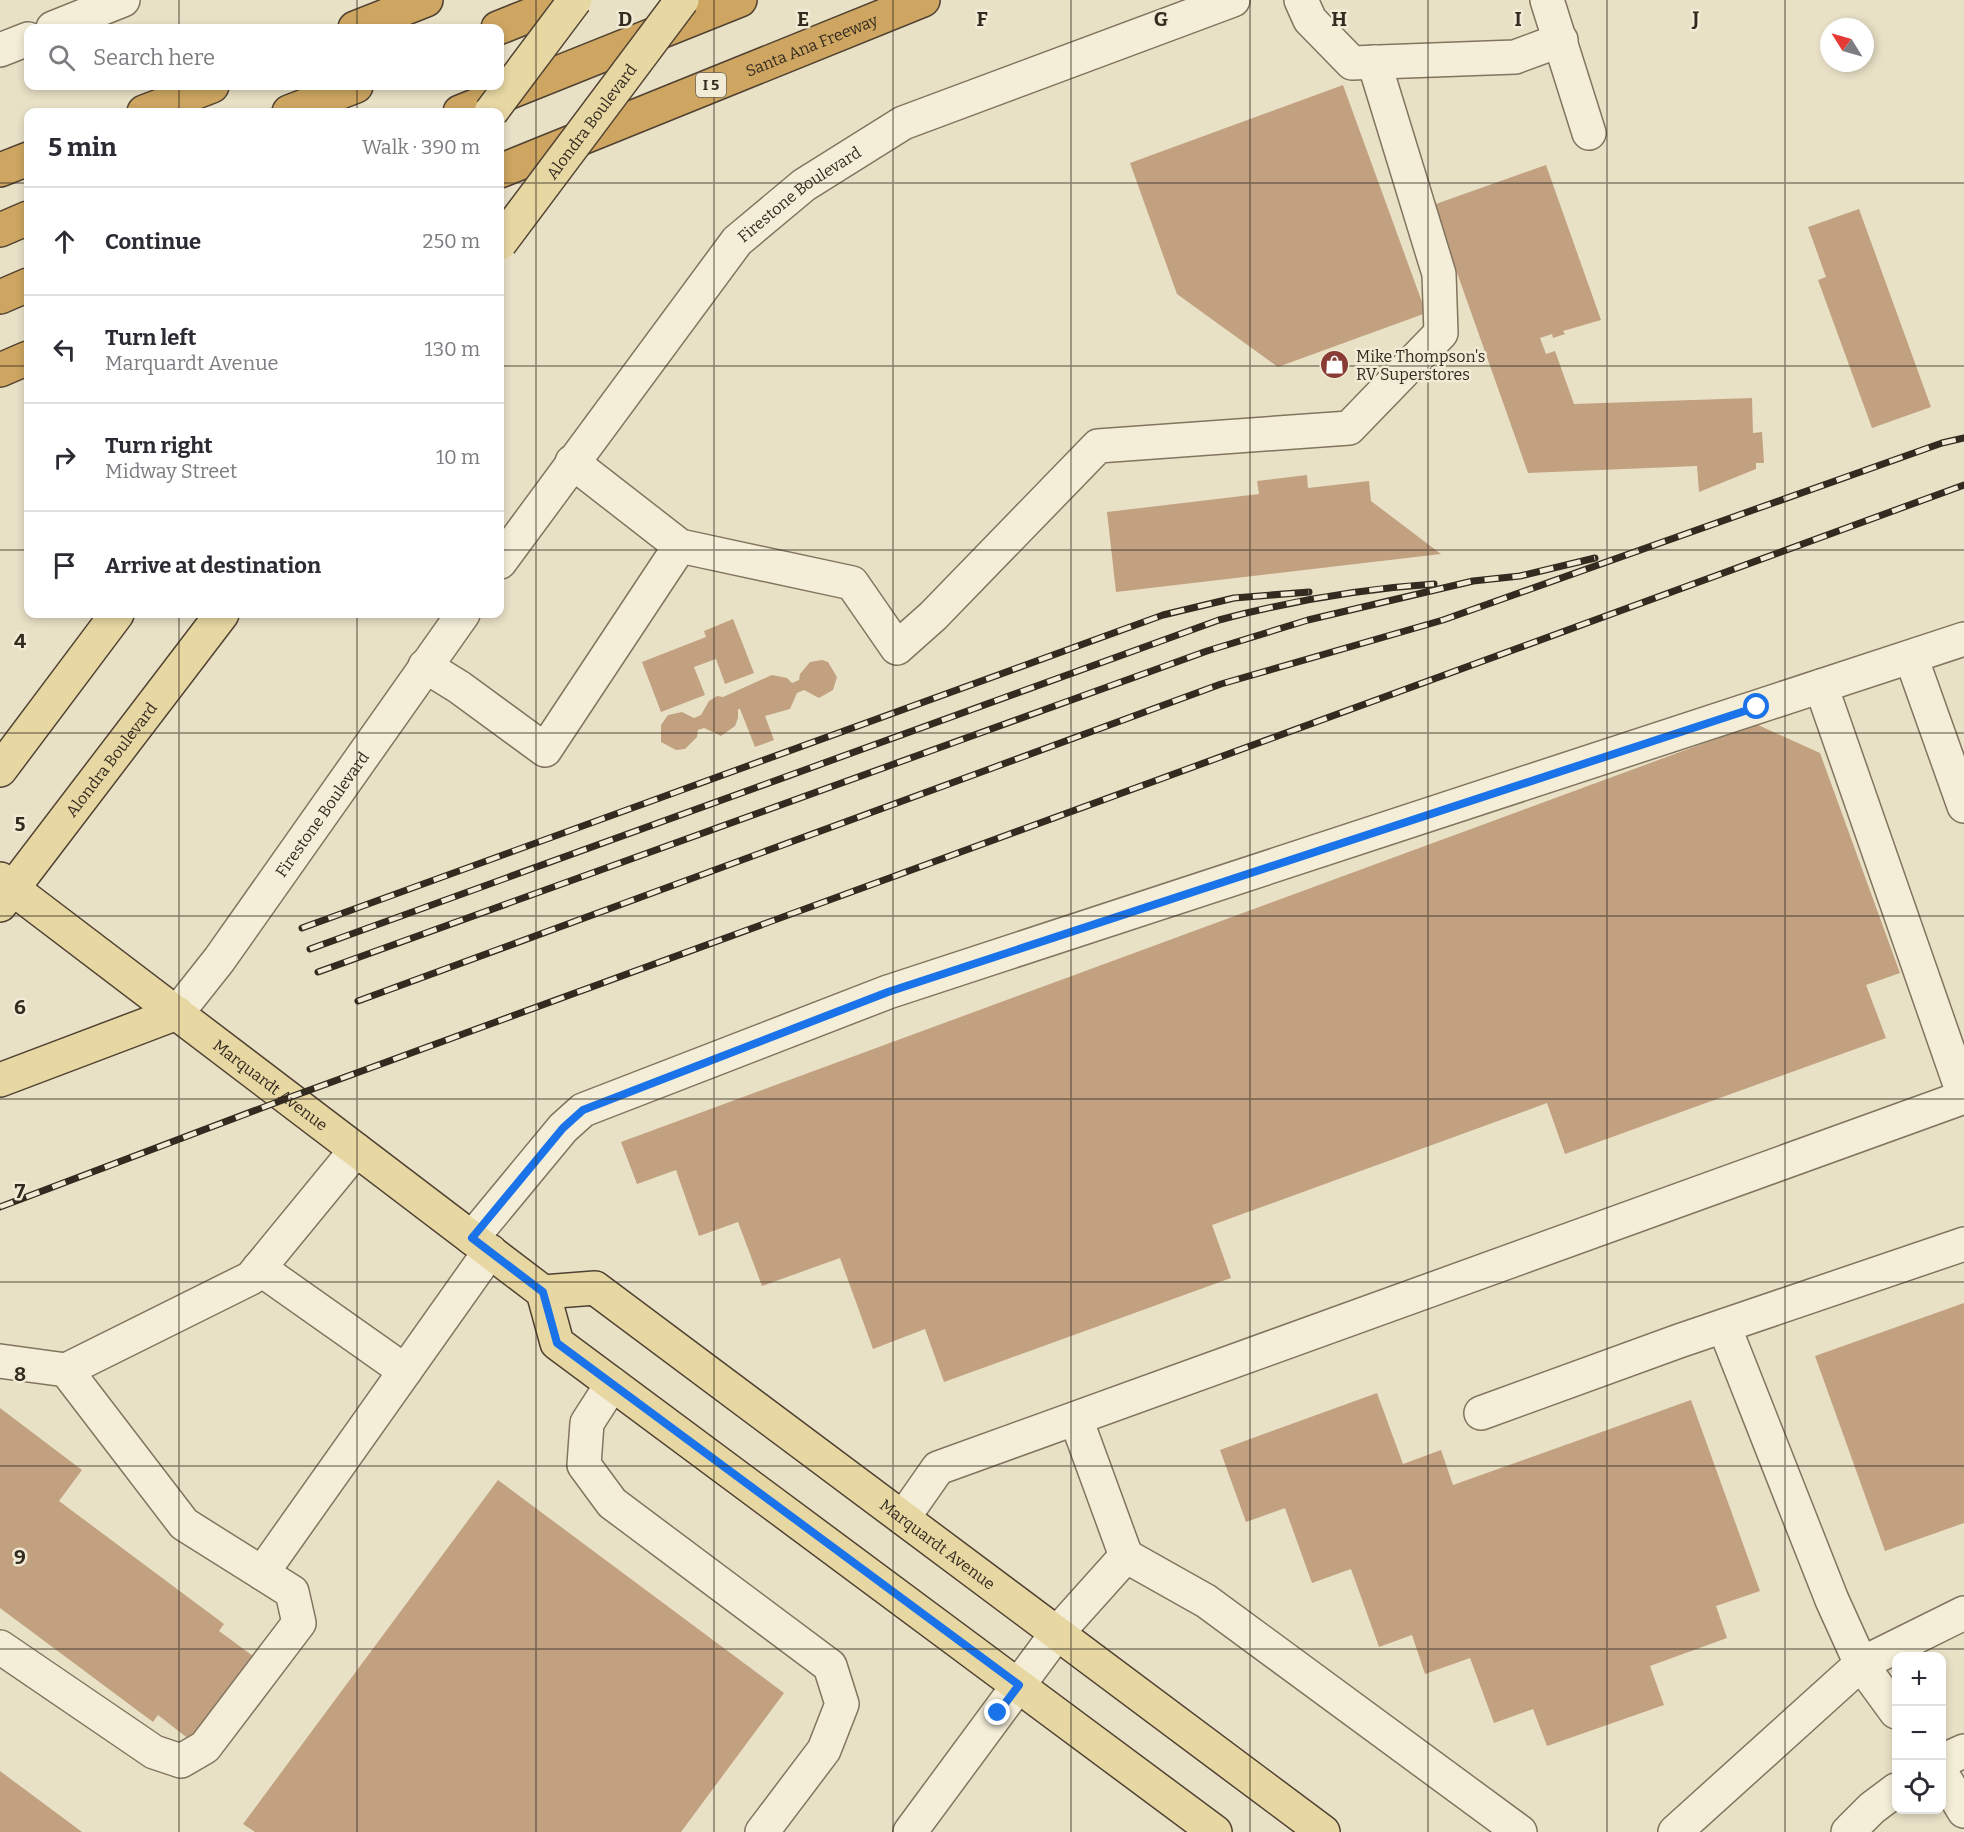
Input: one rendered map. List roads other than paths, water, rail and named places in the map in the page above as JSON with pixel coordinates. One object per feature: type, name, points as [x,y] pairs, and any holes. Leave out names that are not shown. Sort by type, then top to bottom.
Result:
[{"type":"highway","points":[[365,24],[426,0]]},
{"type":"highway","points":[[504,26],[568,0]]},
{"type":"highway","points":[[470,108],[740,0]]},
{"type":"highway","name":"Santa Ana Freeway","points":[[504,169],[923,0]]},
{"type":"highway","points":[[154,108],[202,90]]},
{"type":"highway","points":[[299,108],[346,90]]},
{"type":"highway","points":[[0,170],[24,161]]},
{"type":"highway","points":[[0,230],[24,220]]},
{"type":"highway","points":[[0,297],[24,287]]},
{"type":"highway","points":[[0,370],[24,360]]},
{"type":"main road","points":[[494,108],[575,0]]},
{"type":"main road","name":"Alondra Boulevard","points":[[504,238],[682,0]]},
{"type":"main road","points":[[0,770],[114,618]]},
{"type":"main road","name":"Alondra Boulevard","points":[[4,891],[219,618]]},
{"type":"main road","name":"Marquardt Avenue","points":[[4,891],[177,1014],[543,1292],[595,1288],[1323,1832]]},
{"type":"main road","points":[[0,1080],[177,1014]]},
{"type":"main road","points":[[543,1292],[557,1343],[1215,1832]]},
{"type":"street","points":[[63,24],[123,0]]},
{"type":"street","name":"Firestone Boulevard","points":[[504,556],[737,241],[804,185],[903,123],[1233,0]]},
{"type":"street","points":[[1301,0],[1310,20],[1352,63],[1515,57],[1561,40]]},
{"type":"street","points":[[1547,0],[1589,133]]},
{"type":"street","points":[[0,50],[24,41]]},
{"type":"street","points":[[572,462],[680,546],[852,583],[897,648],[933,616],[1098,446],[1349,428],[1441,333],[1439,274],[1374,62]]},
{"type":"street","points":[[425,666],[459,687],[544,750],[680,546]]},
{"type":"street","name":"Firestone Boulevard","points":[[177,1014],[219,960],[460,618]]},
{"type":"street","points":[[262,1573],[405,1371],[481,1244],[563,1128],[583,1110],[888,992],[1964,639]]},
{"type":"street","points":[[1911,657],[1964,806]]},
{"type":"street","points":[[903,1518],[938,1468],[1964,1096],[1821,686]]},
{"type":"street","points":[[0,1361],[66,1370],[251,1278],[356,1150]]},
{"type":"street","points":[[1481,1413],[1964,1244]]},
{"type":"street","points":[[259,1268],[405,1371]]},
{"type":"street","points":[[1725,1326],[1832,1600],[1861,1664],[1892,1707]]},
{"type":"street","points":[[0,1647],[154,1752],[182,1761],[205,1747],[299,1623],[292,1592],[184,1524],[66,1370]]},
{"type":"street","points":[[612,1384],[587,1423],[584,1465],[612,1503],[830,1666],[842,1704],[824,1750],[762,1832]]},
{"type":"street","points":[[1076,1419],[1126,1556],[1206,1601],[1520,1832]]},
{"type":"street","points":[[910,1832],[1057,1633],[1126,1556]]},
{"type":"street","points":[[1676,1832],[1861,1664],[1964,1612]]},
{"type":"street","points":[[1943,1760],[1964,1751]]},
{"type":"street","points":[[1946,1782],[1964,1811]]},
{"type":"street","points":[[1848,1832],[1872,1808],[1892,1793]]},
{"type":"railway","points":[[358,1001],[1221,684],[1443,620],[1942,443],[1964,438]]},
{"type":"railway","points":[[0,1207],[288,1098],[1964,485]]},
{"type":"railway","points":[[318,972],[1207,651],[1308,620],[1473,581],[1520,576],[1595,558]]},
{"type":"railway","points":[[310,949],[1219,620],[1325,597],[1434,584]]},
{"type":"railway","points":[[302,928],[1163,615],[1234,598],[1309,592]]},
{"type":"place","name":"Mike Thompson's RV Superstores","points":[[1335,365]]}]
